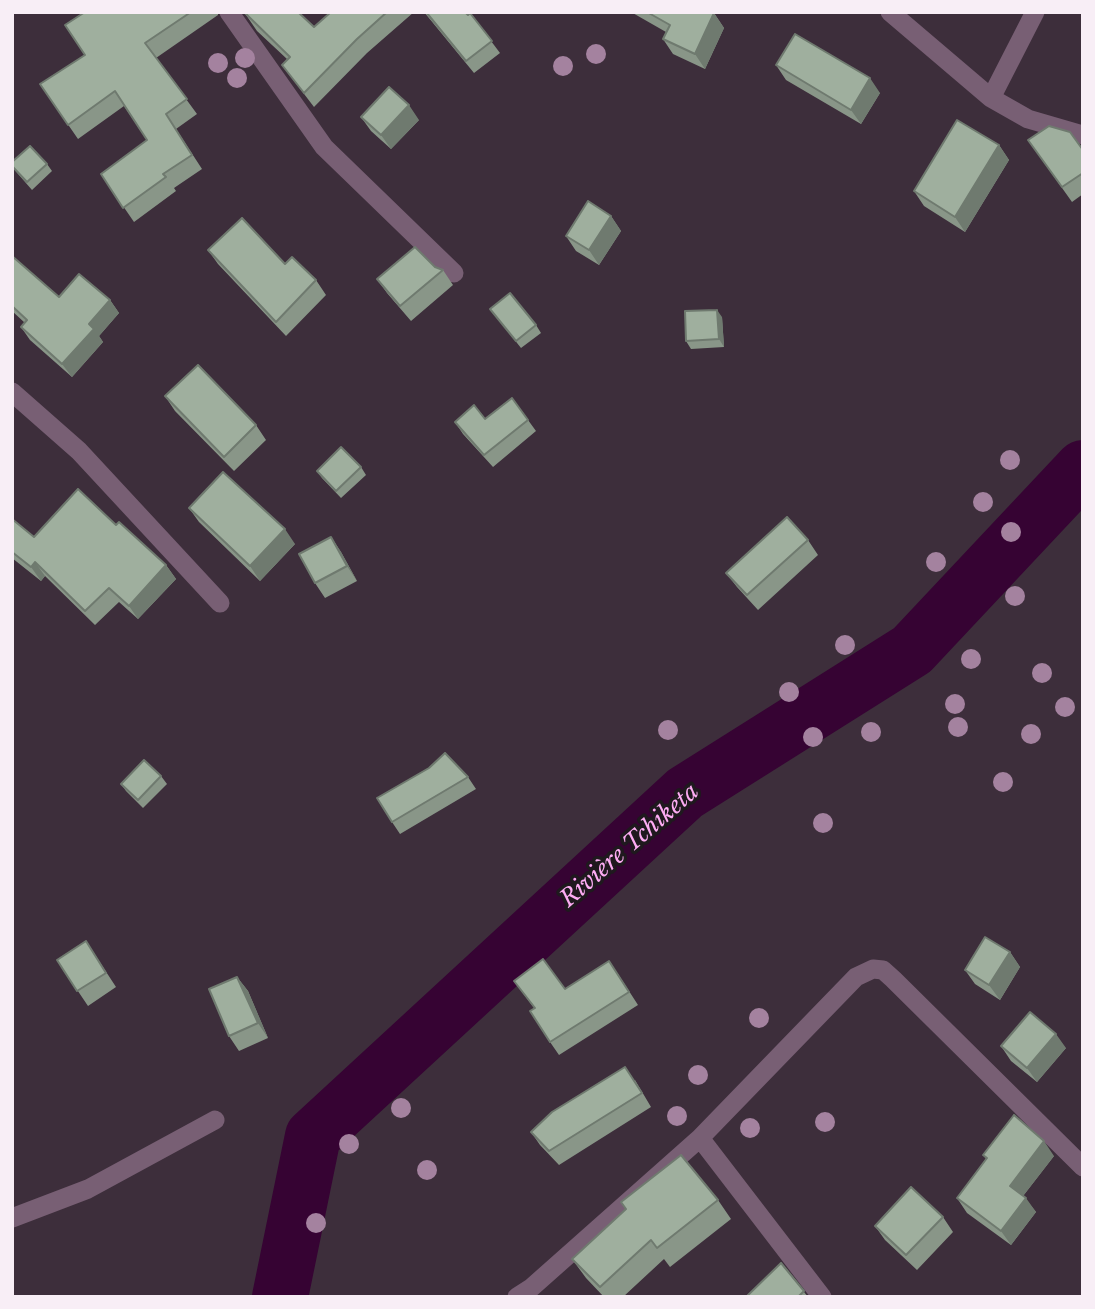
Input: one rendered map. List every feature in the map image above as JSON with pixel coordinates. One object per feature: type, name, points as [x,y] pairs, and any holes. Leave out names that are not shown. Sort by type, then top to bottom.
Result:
[{"type":"street","points":[[229,12],[324,147],[454,273]]},
{"type":"street","points":[[890,12],[991,98],[1028,119],[1083,135]]},
{"type":"street","points":[[991,98],[1035,12]]},
{"type":"street","points":[[12,392],[79,451],[220,603]]},
{"type":"street","points":[[529,1294],[700,1138],[856,977],[873,969],[883,970],[1083,1167]]},
{"type":"street","points":[[12,1218],[88,1189],[215,1120]]},
{"type":"street","points":[[700,1138],[822,1297]]},
{"type":"building","points":[[85,12],[191,12],[145,43],[187,99],[166,114],[192,155],[163,174],[166,177],[123,208],[101,174],[147,140],[115,91],[68,125],[40,84],[85,55],[65,25]]},
{"type":"building","points":[[244,12],[298,12],[314,27],[331,12],[387,12],[304,93],[282,65],[290,57]]},
{"type":"building","points":[[426,12],[470,13],[492,41],[466,61]]},
{"type":"building","points":[[647,12],[714,13],[695,54],[663,39],[670,25]]},
{"type":"building","points":[[795,34],[870,78],[851,110],[776,65]]},
{"type":"building","points":[[389,87],[409,105],[381,135],[361,117]]},
{"type":"building","points":[[957,120],[999,145],[955,217],[914,191]]},
{"type":"building","points":[[1049,126],[1070,132],[1083,150],[1083,173],[1062,187],[1028,140]]},
{"type":"building","points":[[30,146],[47,164],[27,182],[12,166],[12,162]]},
{"type":"building","points":[[588,201],[611,216],[589,250],[566,236]]},
{"type":"building","points":[[242,218],[285,264],[292,257],[316,280],[276,322],[208,250]]},
{"type":"building","points":[[415,247],[435,267],[443,270],[400,306],[377,279]]},
{"type":"building","points":[[12,256],[59,297],[79,274],[110,300],[89,324],[94,329],[62,364],[21,327],[27,320],[12,306]]},
{"type":"building","points":[[510,293],[536,325],[516,341],[490,309]]},
{"type":"building","points":[[717,310],[719,339],[686,341],[685,311]]},
{"type":"building","points":[[198,365],[256,425],[224,457],[165,396]]},
{"type":"building","points":[[512,398],[528,420],[484,455],[455,422],[474,405],[485,419]]},
{"type":"building","points":[[341,447],[361,467],[336,491],[317,471]]},
{"type":"building","points":[[223,472],[285,529],[250,566],[189,508]]},
{"type":"building","points":[[78,489],[116,525],[119,522],[166,565],[129,606],[109,588],[85,611],[35,562],[31,567],[12,552],[12,519],[34,537]]},
{"type":"building","points":[[787,517],[808,540],[747,595],[726,573]]},
{"type":"building","points":[[331,537],[347,566],[315,583],[299,554]]},
{"type":"building","points":[[445,753],[468,777],[392,822],[377,798],[429,768]]},
{"type":"building","points":[[144,760],[161,776],[138,800],[121,784]]},
{"type":"building","points":[[985,937],[1010,952],[989,985],[965,970]]},
{"type":"building","points":[[86,941],[106,973],[77,991],[57,960]]},
{"type":"building","points":[[543,959],[565,989],[609,961],[629,992],[550,1042],[530,1011],[535,1008],[514,981]]},
{"type":"building","points":[[237,977],[258,1023],[229,1036],[209,989]]},
{"type":"building","points":[[1030,1012],[1056,1034],[1027,1068],[1001,1046]]},
{"type":"building","points":[[625,1067],[642,1093],[549,1151],[531,1132],[552,1112]]},
{"type":"building","points":[[1014,1115],[1044,1141],[1010,1186],[1026,1198],[1001,1231],[957,1198],[987,1158],[983,1155]]},
{"type":"building","points":[[681,1155],[718,1200],[657,1248],[651,1240],[600,1287],[572,1259],[626,1209],[621,1202]]},
{"type":"building","points":[[911,1187],[943,1217],[906,1255],[875,1226]]},
{"type":"building","points":[[781,1263],[804,1291],[798,1297],[746,1297]]},
{"type":"waterway","name":"Rivière Tchiketa","points":[[280,1297],[313,1136],[685,793],[912,650],[1083,468]]}]
